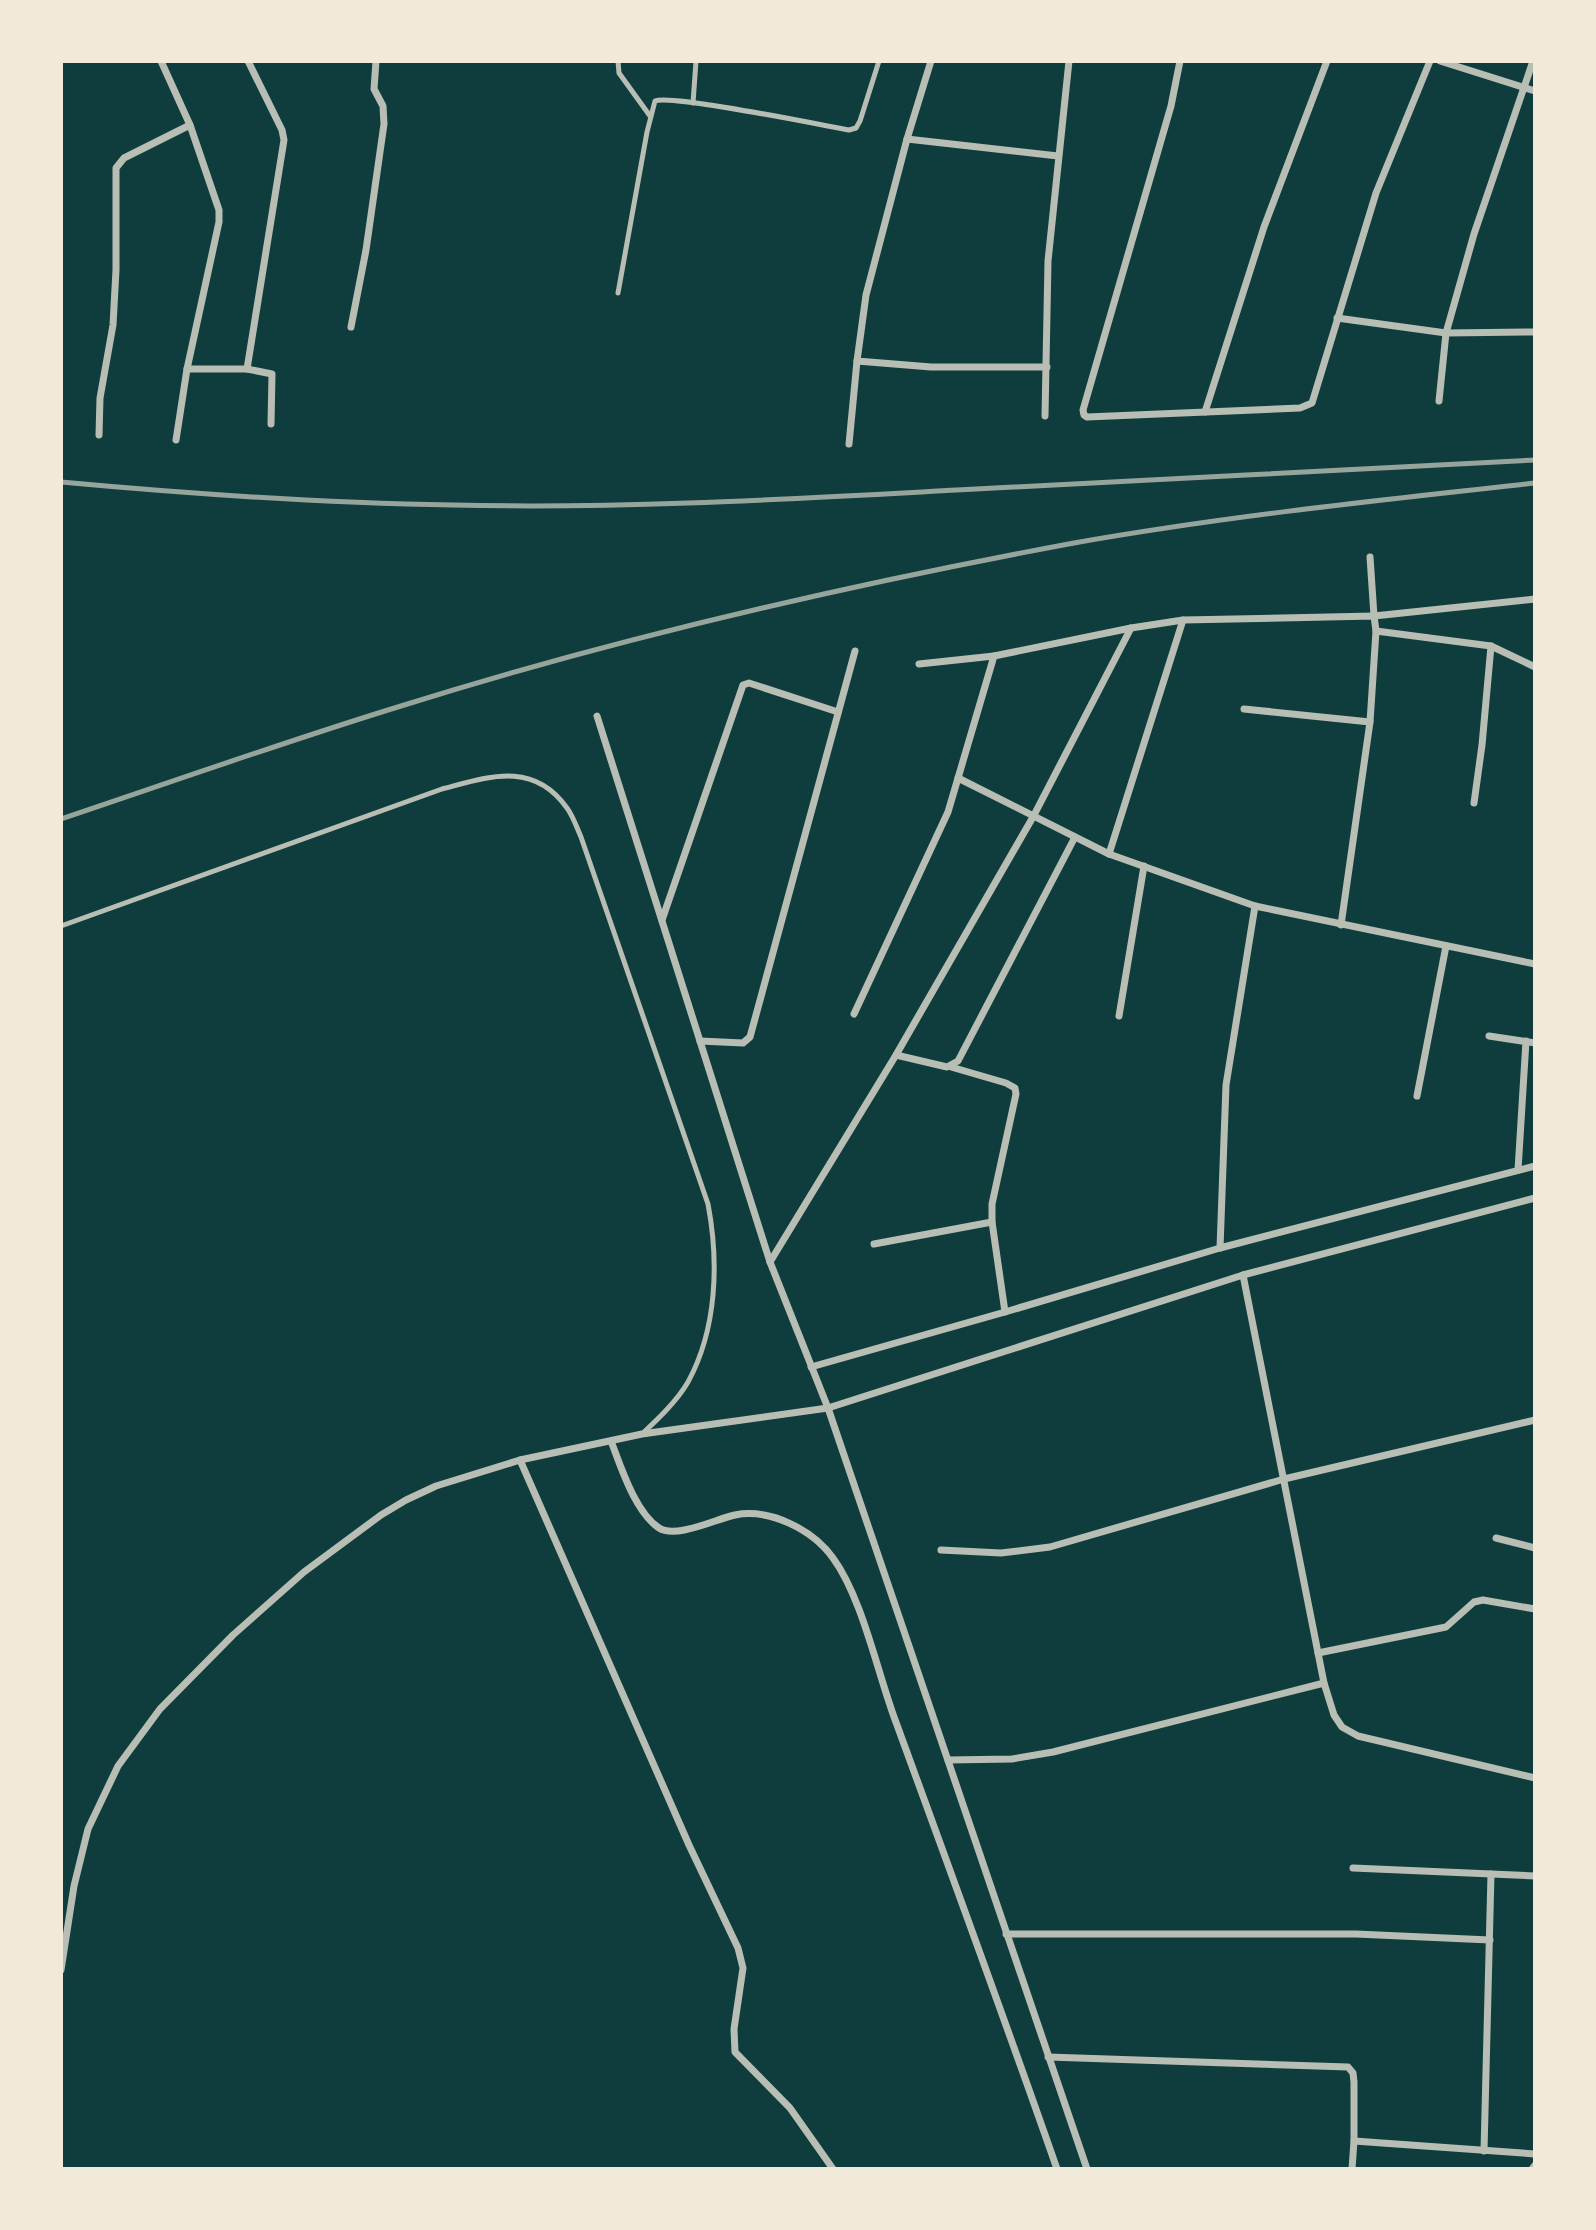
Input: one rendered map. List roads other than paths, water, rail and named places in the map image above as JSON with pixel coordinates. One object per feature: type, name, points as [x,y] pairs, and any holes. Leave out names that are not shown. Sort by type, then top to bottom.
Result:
[{"type":"street","points":[[161,61],[190,125],[219,210],[219,222],[187,369],[176,440]]},
{"type":"street","points":[[247,369],[284,140],[248,61]]},
{"type":"street","points":[[351,327],[366,250],[384,124],[383,106],[374,89],[376,61]]},
{"type":"street","points":[[849,444],[866,295],[907,139],[931,61]]},
{"type":"street","points":[[1045,416],[1048,261],[1069,61]]},
{"type":"street","points":[[1180,61],[1171,106],[1083,410],[1087,417],[1300,408],[1312,402],[1376,193],[1430,61]]},
{"type":"street","points":[[1205,412],[1264,227],[1327,61]]},
{"type":"street","points":[[1440,61],[1535,92]]},
{"type":"street","points":[[1439,401],[1446,333],[1474,234],[1533,61]]},
{"type":"street","points":[[99,435],[100,398],[113,325],[116,168],[124,158],[190,125]]},
{"type":"street","points":[[907,139],[1058,156]]},
{"type":"street","points":[[1338,318],[1446,333],[1535,332]]},
{"type":"street","points":[[857,361],[931,367],[1047,368]]},
{"type":"street","points":[[187,369],[247,369],[273,374],[271,424]]},
{"type":"street","points":[[1341,925],[1370,722],[1376,631],[1370,557]]},
{"type":"street","points":[[919,664],[994,656],[1183,620],[1374,615],[1535,599]]},
{"type":"street","points":[[1109,854],[1183,620]]},
{"type":"street","points":[[770,1262],[896,1055],[1032,817],[1131,628]]},
{"type":"street","points":[[1376,631],[1491,646],[1535,667]]},
{"type":"street","points":[[1474,803],[1491,646]]},
{"type":"street","points":[[700,1041],[743,1043],[750,1037],[855,651]]},
{"type":"street","points":[[854,1014],[948,812],[994,656]]},
{"type":"street","points":[[662,922],[743,685],[749,682],[838,712]]},
{"type":"street","points":[[1244,709],[1370,722]]},
{"type":"street","points":[[597,716],[770,1262],[828,1408],[1087,2169]]},
{"type":"street","points":[[958,778],[1109,854],[1255,906],[1535,964]]},
{"type":"street","points":[[950,1066],[958,1061],[1074,837]]},
{"type":"street","points":[[1119,1016],[1144,866]]},
{"type":"street","points":[[1220,1248],[1226,1085],[1255,906]]},
{"type":"street","points":[[1417,1096],[1447,946]]},
{"type":"street","points":[[1489,1036],[1535,1043]]},
{"type":"street","points":[[1518,1170],[1526,1041]]},
{"type":"street","points":[[896,1055],[950,1066],[1015,1088],[992,1204],[992,1222],[1005,1312]]},
{"type":"street","points":[[811,1367],[1220,1248],[1535,1166]]},
{"type":"street","points":[[61,1970],[74,1886],[88,1829],[118,1766],[160,1709],[233,1635],[304,1572],[381,1515],[436,1486],[520,1460],[642,1434],[828,1408],[1243,1275],[1535,1198]]},
{"type":"street","points":[[874,1244],[992,1222]]},
{"type":"street","points":[[1243,1275],[1324,1683],[1334,1715],[1342,1727],[1358,1737],[1535,1778]]},
{"type":"street","points":[[940,1550],[1001,1553],[1050,1547],[1284,1479],[1535,1420]]},
{"type":"street","points":[[611,1441],[628,1484],[652,1522],[662,1530],[673,1532],[737,1515],[766,1517],[794,1526],[810,1535],[823,1545],[834,1559],[855,1601],[892,1712],[1057,2169]]},
{"type":"street","points":[[520,1460],[689,1845],[738,1948],[743,1968],[734,2029],[735,2052],[790,2108],[833,2169]]},
{"type":"street","points":[[1496,1538],[1535,1548]]},
{"type":"street","points":[[1318,1653],[1447,1628],[1474,1602],[1483,1600],[1535,1609]]},
{"type":"street","points":[[948,1760],[1012,1759],[1053,1752],[1324,1683]]},
{"type":"street","points":[[1353,1868],[1535,1876]]},
{"type":"street","points":[[1484,2151],[1491,1874]]},
{"type":"street","points":[[1006,1934],[1356,1934],[1490,1940]]},
{"type":"street","points":[[1048,2057],[1348,2067],[1353,2073],[1354,2082],[1352,2169]]},
{"type":"street","points":[[1354,2141],[1535,2154]]},
{"type":"lane","points":[[618,61],[619,73],[650,116]]},
{"type":"lane","points":[[693,103],[696,61]]},
{"type":"lane","points":[[618,293],[653,104],[662,98],[849,130],[856,128],[860,121],[879,61]]},
{"type":"lane","points":[[61,926],[442,789],[492,775],[514,775],[534,780],[553,792],[568,809],[581,837],[708,1204],[714,1233],[715,1266],[707,1335],[687,1383],[642,1434]]},
{"type":"railway","points":[[61,482],[355,502],[579,506],[768,500],[1535,460]]},
{"type":"railway","points":[[61,819],[401,706],[567,657],[735,614],[904,576],[1131,533],[1304,509],[1535,483]]}]
